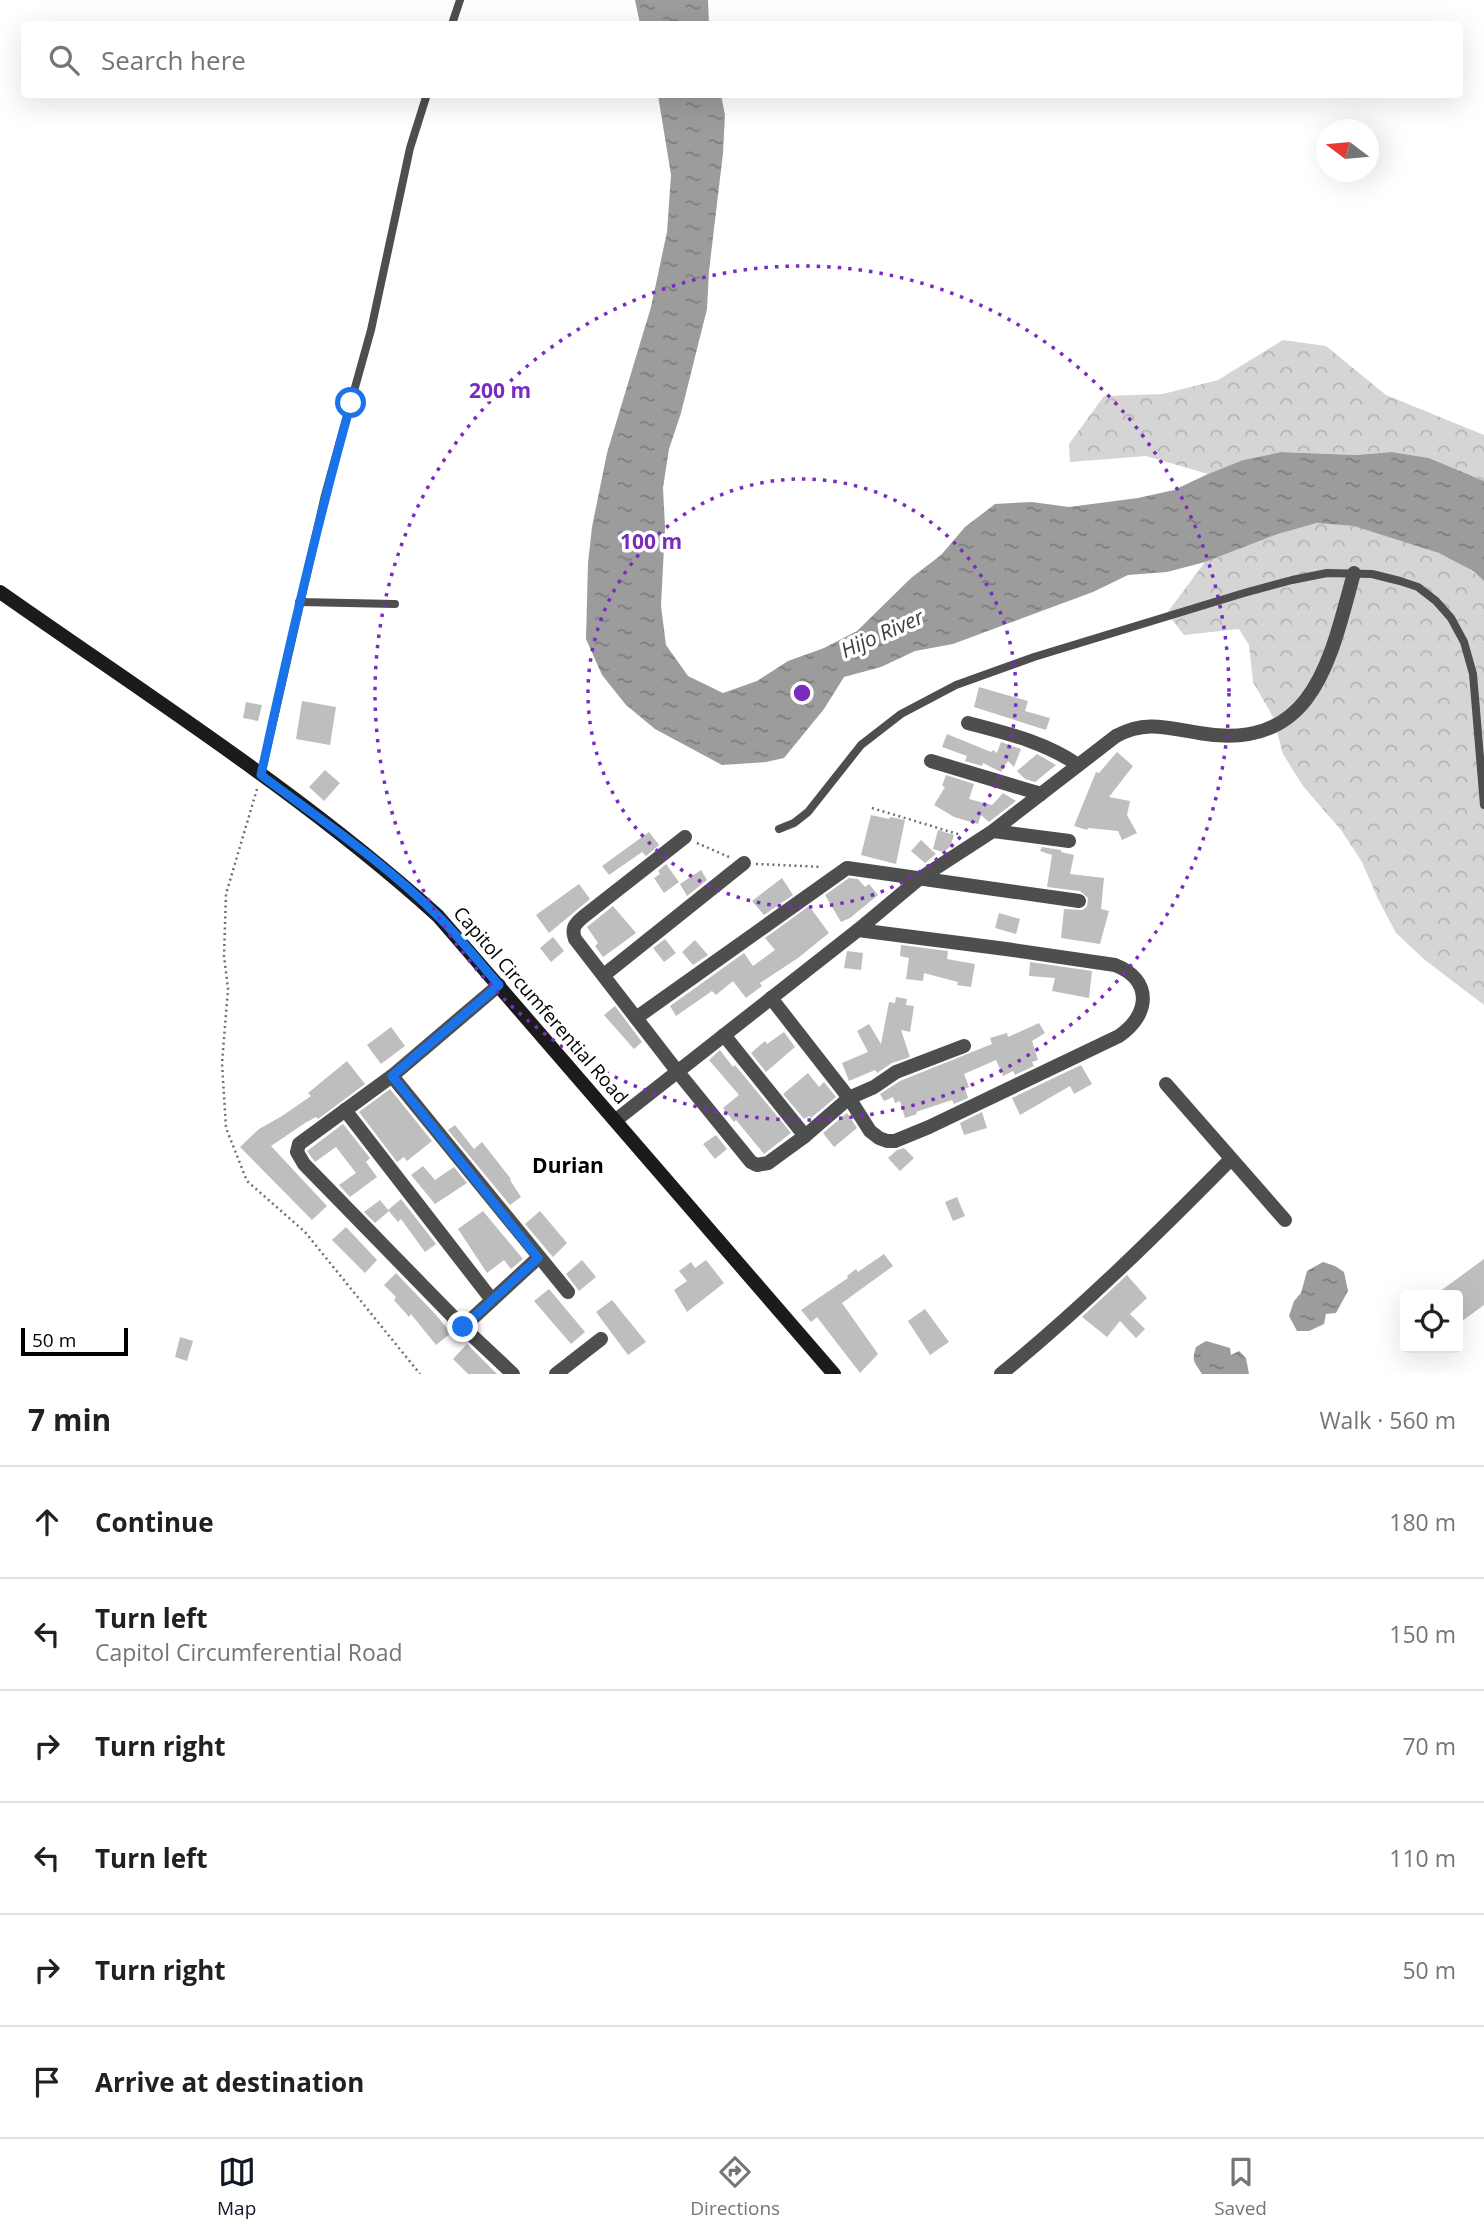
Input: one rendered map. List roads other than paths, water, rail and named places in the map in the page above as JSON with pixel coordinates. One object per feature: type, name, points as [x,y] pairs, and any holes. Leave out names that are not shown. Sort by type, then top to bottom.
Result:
[{"type":"main road","name":"Capitol Circumferential Road","points":[[0,592],[261,775],[372,858],[439,916],[834,1374]]},
{"type":"street","points":[[616,1120],[919,879],[993,831],[1116,736],[1131,728],[1144,726],[1219,737],[1237,737],[1257,733],[1281,723],[1301,707],[1317,686],[1337,635],[1354,573]]},
{"type":"street","points":[[968,723],[1044,746],[1078,765]]},
{"type":"street","points":[[931,761],[1041,794]]},
{"type":"street","points":[[993,831],[1069,841]]},
{"type":"street","points":[[685,837],[575,924],[573,932],[575,939],[677,1071],[751,1162],[757,1165],[768,1163],[849,1098],[874,1087],[895,1072],[964,1046]]},
{"type":"street","points":[[604,975],[744,863]]},
{"type":"street","points":[[636,1018],[847,868],[1079,901]]},
{"type":"street","points":[[771,998],[849,1098],[870,1131],[879,1138],[895,1141],[1119,1036],[1138,1018],[1144,1002],[1137,978],[1127,970],[1102,962],[858,930]]},
{"type":"street","points":[[499,985],[392,1076],[299,1144],[297,1152],[299,1158],[463,1327],[513,1374]]},
{"type":"street","points":[[724,1035],[805,1136]]},
{"type":"street","points":[[392,1076],[568,1292]]},
{"type":"street","points":[[1166,1084],[1285,1220]]},
{"type":"street","points":[[345,1110],[492,1300]]},
{"type":"street","points":[[1002,1374],[1065,1321],[1150,1241],[1231,1159]]},
{"type":"street","points":[[463,1327],[538,1258]]},
{"type":"street","points":[[556,1374],[601,1339]]},
{"type":"lane","points":[[453,21],[460,0]]},
{"type":"lane","points":[[261,775],[325,495],[371,330],[410,148],[426,98]]},
{"type":"lane","points":[[779,829],[794,823],[807,812],[862,745],[901,714],[956,685],[1034,657],[1292,580],[1327,573],[1381,576],[1418,587],[1436,601],[1451,618],[1464,642],[1473,674],[1484,805]]},
{"type":"lane","points":[[299,602],[395,604]]},
{"type":"water","points":[[635,0],[708,0],[709,21],[639,21]]},
{"type":"water","name":"Hijo River","points":[[658,98],[722,98],[725,115],[723,153],[707,309],[681,413],[669,449],[663,488],[665,527],[661,606],[666,645],[688,676],[723,693],[757,681],[788,661],[824,648],[857,631],[911,578],[941,555],[965,527],[995,504],[1032,502],[1069,507],[1138,498],[1174,490],[1243,460],[1281,452],[1356,455],[1392,452],[1429,458],[1484,481],[1484,581],[1473,571],[1439,553],[1354,526],[1317,523],[1278,534],[1205,562],[1167,572],[1128,575],[1093,592],[953,644],[915,651],[881,667],[844,677],[824,709],[784,758],[722,765],[655,729],[626,705],[602,675],[586,639],[592,527],[607,453],[651,307],[667,232],[671,175]]},
{"type":"water","points":[[1323,1262],[1344,1272],[1348,1291],[1336,1313],[1326,1314],[1324,1324],[1309,1331],[1297,1331],[1289,1316],[1294,1301],[1301,1293],[1307,1271]]},
{"type":"water","points":[[1206,1341],[1230,1348],[1231,1355],[1239,1351],[1246,1358],[1249,1374],[1202,1374],[1194,1362],[1194,1356],[1196,1347]]},
{"type":"district","name":"Durian","points":[[568,1165]]}]
